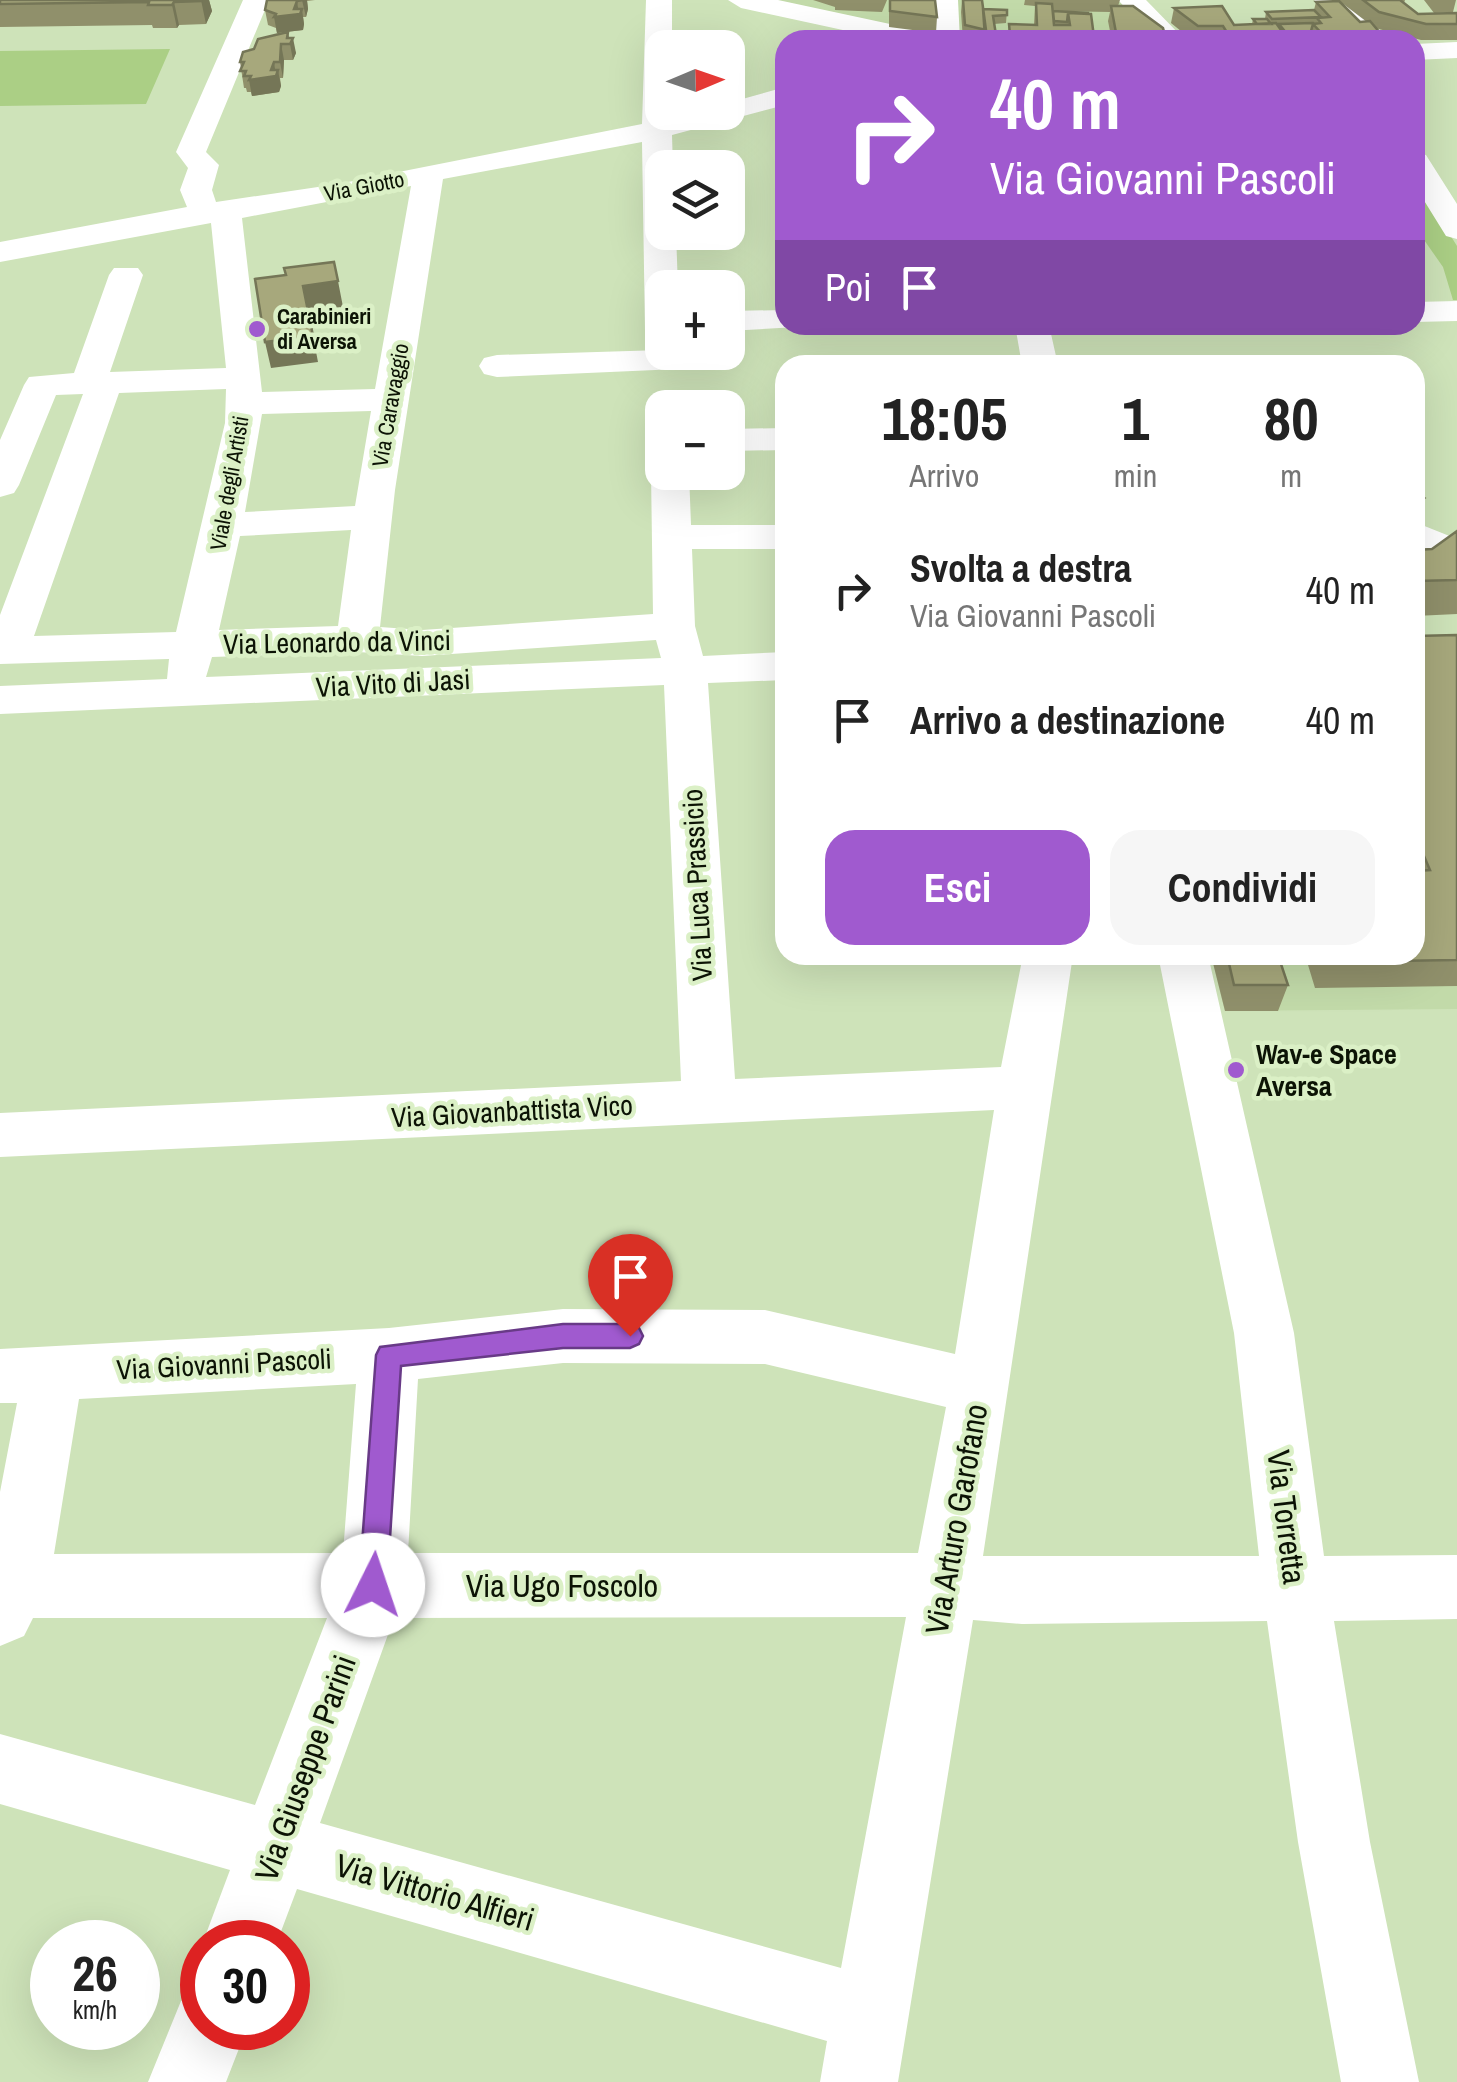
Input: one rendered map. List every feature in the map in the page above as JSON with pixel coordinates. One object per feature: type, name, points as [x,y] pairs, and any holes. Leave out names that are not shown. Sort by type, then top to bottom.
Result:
[{"type":"street","name":"Viale degli Artisti","points":[[181,694],[225,511],[243,423],[244,391],[215,211],[196,190],[204,165],[191,152],[256,0]]},
{"type":"street","points":[[659,0],[656,132],[660,270]]},
{"type":"street","points":[[741,0],[881,30]]},
{"type":"street","points":[[945,0],[946,30]]},
{"type":"street","points":[[1130,0],[1161,30]]},
{"type":"street","points":[[1327,0],[1365,30]]},
{"type":"street","points":[[1425,53],[1454,54]]},
{"type":"street","name":"Via Giotto","points":[[745,107],[775,99]]},
{"type":"street","name":"Via Giotto","points":[[0,252],[100,229],[340,192],[663,130]]},
{"type":"street","points":[[1425,160],[1457,229]]},
{"type":"street","name":"Via Caravaggio","points":[[358,639],[374,504],[429,173]]},
{"type":"street","points":[[4,651],[97,383],[126,275]]},
{"type":"street","points":[[1425,312],[1457,311]]},
{"type":"street","points":[[745,321],[775,320]]},
{"type":"street","points":[[498,366],[645,360]]},
{"type":"street","points":[[3,471],[42,385],[97,383],[391,398]]},
{"type":"street","points":[[745,440],[775,439]]},
{"type":"street","name":"Via Luca Prassicio","points":[[671,490],[709,1101]]},
{"type":"street","points":[[225,511],[374,504]]},
{"type":"street","points":[[672,537],[775,537]]},
{"type":"street","name":"Via Leonardo da Vinci","points":[[4,651],[358,639],[680,648]]},
{"type":"street","name":"Via Vito di Jasi","points":[[0,700],[181,694],[680,648],[775,664]]},
{"type":"street","name":"Via Arturo Garofano","points":[[865,2048],[980,1387],[1024,1087],[1046,965]]},
{"type":"street","name":"Via Torretta","points":[[1185,965],[1264,1332],[1295,1587],[1334,1842],[1380,2082]]},
{"type":"street","name":"Via Giovanbattista Vico","points":[[0,1135],[1024,1087]]},
{"type":"street","name":"Via Giovanni Pascoli","points":[[27,1375],[389,1355],[563,1336],[765,1336],[980,1387]]},
{"type":"street","name":"Via Giuseppe Parini","points":[[248,1920],[373,1585],[389,1355]]},
{"type":"street","points":[[5,1595],[27,1375]]},
{"type":"street","name":"Via Ugo Foscolo","points":[[5,1595],[373,1585],[944,1585],[1022,1591],[1457,1587]]},
{"type":"street","name":"Via Vittorio Alfieri","points":[[0,1768],[276,1846],[865,2048]]},
{"type":"street","points":[[188,2082],[200,2050]]},
{"type":"shaded area","points":[[759,0],[1125,0],[1153,30],[894,30]]},
{"type":"shaded area","points":[[170,49],[146,104],[0,106],[0,51]]},
{"type":"shaded area","points":[[1425,195],[1457,246],[1457,300],[1453,300],[1443,267],[1425,241]]},
{"type":"shaded area","points":[[1457,662],[1457,1009],[1225,1011],[1214,965],[1425,965],[1425,885]]},
{"type":"building","points":[[0,0],[201,1],[148,5],[149,2],[0,4]]},
{"type":"building","points":[[267,0],[303,0],[297,1],[294,9],[302,9],[300,14],[274,17],[276,14],[265,10]]},
{"type":"building","points":[[890,0],[935,0],[937,17],[890,11]]},
{"type":"building","points":[[963,0],[982,0],[986,30],[965,25]]},
{"type":"building","points":[[1363,0],[1400,0],[1418,14],[1457,13],[1457,24],[1426,24],[1379,12]]},
{"type":"building","points":[[1339,1],[1360,22],[1370,21],[1378,30],[1319,30],[1313,24],[1321,23],[1317,18],[1330,17],[1316,2]]},
{"type":"building","points":[[1036,3],[1052,4],[1054,25],[1070,25],[1068,13],[1091,14],[1093,30],[1010,30],[1009,24],[1037,25]]},
{"type":"building","points":[[1111,6],[1133,6],[1164,30],[1116,30]]},
{"type":"building","points":[[1222,6],[1234,25],[1276,23],[1281,30],[1198,26],[1174,8]]},
{"type":"building","points":[[983,9],[1007,10],[1007,15],[993,16],[995,30],[984,30]]},
{"type":"building","points":[[1314,10],[1321,17],[1272,19],[1266,12]]},
{"type":"building","points":[[1053,11],[1088,14],[1068,13],[1067,22],[1054,21]]},
{"type":"building","points":[[1253,19],[1267,19],[1271,24],[1257,24]]},
{"type":"building","points":[[1279,24],[1315,25],[1311,30],[1284,30]]},
{"type":"building","points":[[288,32],[287,38],[293,38],[290,44],[281,44],[280,62],[274,62],[271,70],[278,70],[276,76],[249,80],[251,76],[244,76],[246,71],[240,71],[243,52],[254,49],[258,39]]},
{"type":"building","points":[[334,262],[338,281],[303,286],[313,336],[265,342],[255,279],[286,275],[284,268]]},
{"type":"building","points":[[1457,531],[1457,580],[1425,581],[1425,549],[1432,549]]},
{"type":"building","points":[[1457,635],[1457,960],[1425,960],[1425,870],[1430,870],[1425,858],[1425,636]]},
{"type":"building","points":[[1229,965],[1281,965],[1288,985],[1234,985]]},
{"type":"place","name":"Carabinieri di Aversa","points":[[257,329]]},
{"type":"place","name":"Wav-e Space Aversa","points":[[1236,1070]]},
{"type":"route","points":[[373,1585],[389,1355],[563,1336],[630,1336]]}]
